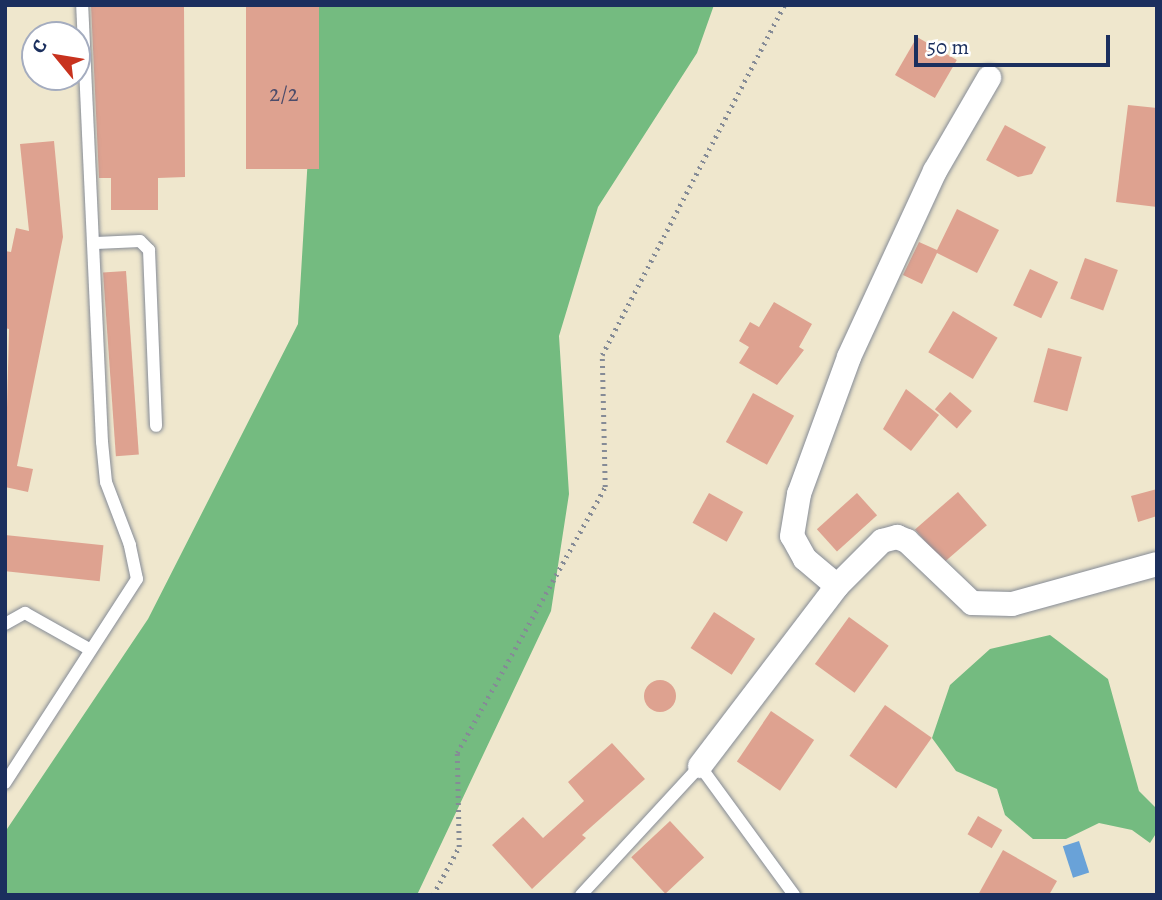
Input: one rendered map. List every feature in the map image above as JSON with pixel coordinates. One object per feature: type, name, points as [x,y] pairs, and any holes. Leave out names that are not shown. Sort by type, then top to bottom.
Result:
[{"type":"street","points":[[837,586],[805,559],[792,536],[799,494],[849,357],[935,171],[989,78]]},
{"type":"street","points":[[701,766],[837,586],[882,541],[897,537],[907,541],[972,603],[1012,604],[1157,564]]},
{"type":"lane","points":[[5,783],[89,649],[137,579],[130,545],[106,482],[82,5]]},
{"type":"lane","points":[[96,243],[140,241],[149,250],[156,426]]},
{"type":"lane","points":[[5,624],[25,613],[89,649]]},
{"type":"lane","points":[[581,895],[701,766],[794,895]]},
{"type":"path","points":[[433,895],[459,846],[457,753],[605,487],[602,355],[784,5]]},
{"type":"green space","points":[[317,5],[714,5],[697,53],[598,207],[559,336],[569,494],[551,611],[417,895],[5,895],[5,832],[148,619],[298,324]]},
{"type":"green space","points":[[1050,635],[1108,679],[1139,791],[1155,807],[1157,832],[1150,843],[1132,830],[1099,823],[1066,839],[1033,839],[1005,815],[997,789],[956,771],[932,738],[950,685],[990,649]]},
{"type":"water","points":[[1079,841],[1089,872],[1073,878],[1063,846]]},
{"type":"building","points":[[91,5],[184,5],[185,177],[158,178],[158,210],[111,210],[111,178],[99,178]]},
{"type":"building","points":[[246,5],[319,5],[319,169],[246,169]]},
{"type":"building","points":[[917,37],[957,60],[935,98],[895,75]]},
{"type":"building","points":[[1128,105],[1157,108],[1157,207],[1116,202]]},
{"type":"building","points":[[1005,125],[1046,147],[1032,174],[1018,177],[986,160]]},
{"type":"building","points":[[54,141],[63,237],[17,466],[33,469],[28,492],[5,487],[9,329],[5,328],[5,251],[11,252],[16,228],[29,231],[20,144]]},
{"type":"building","points":[[957,209],[999,230],[977,273],[937,253],[922,284],[903,275],[919,242],[937,250]]},
{"type":"building","points":[[1085,258],[1118,270],[1103,310],[1070,298]]},
{"type":"building","points":[[1030,269],[1058,282],[1041,318],[1013,305]]},
{"type":"building","points":[[126,271],[139,455],[116,456],[103,273]]},
{"type":"building","points":[[774,302],[812,324],[799,347],[804,350],[777,385],[739,363],[749,347],[739,341],[750,322],[759,327]]},
{"type":"building","points":[[953,311],[998,338],[973,379],[928,352]]},
{"type":"building","points":[[1048,348],[1082,357],[1067,411],[1034,402]]},
{"type":"building","points":[[906,389],[939,415],[911,451],[883,429]]},
{"type":"building","points":[[950,392],[972,411],[957,428],[935,409]]},
{"type":"building","points":[[753,393],[794,416],[767,465],[726,442]]},
{"type":"building","points":[[1157,489],[1157,516],[1138,522],[1131,496]]},
{"type":"building","points":[[958,492],[987,525],[944,563],[915,529]]},
{"type":"building","points":[[709,493],[743,512],[727,542],[693,523]]},
{"type":"building","points":[[857,493],[877,515],[837,551],[817,529]]},
{"type":"building","points":[[5,535],[103,545],[100,581],[5,571]]},
{"type":"building","points":[[714,612],[755,639],[732,675],[691,648]]},
{"type":"building","points":[[849,617],[889,646],[855,693],[815,664]]},
{"type":"building","points":[[660,680],[671,685],[676,696],[671,707],[660,712],[649,707],[644,696],[649,685]]},
{"type":"building","points":[[885,705],[932,738],[896,788],[849,756]]},
{"type":"building","points":[[771,711],[814,740],[780,791],[737,762]]},
{"type":"building","points":[[612,743],[645,779],[582,835],[586,838],[532,889],[492,845],[523,817],[543,838],[584,801],[568,782]]},
{"type":"building","points":[[978,816],[1002,830],[992,848],[968,834]]},
{"type":"building","points":[[670,821],[704,858],[665,894],[631,857]]},
{"type":"building","points":[[1003,850],[1057,881],[1049,895],[978,895]]}]
